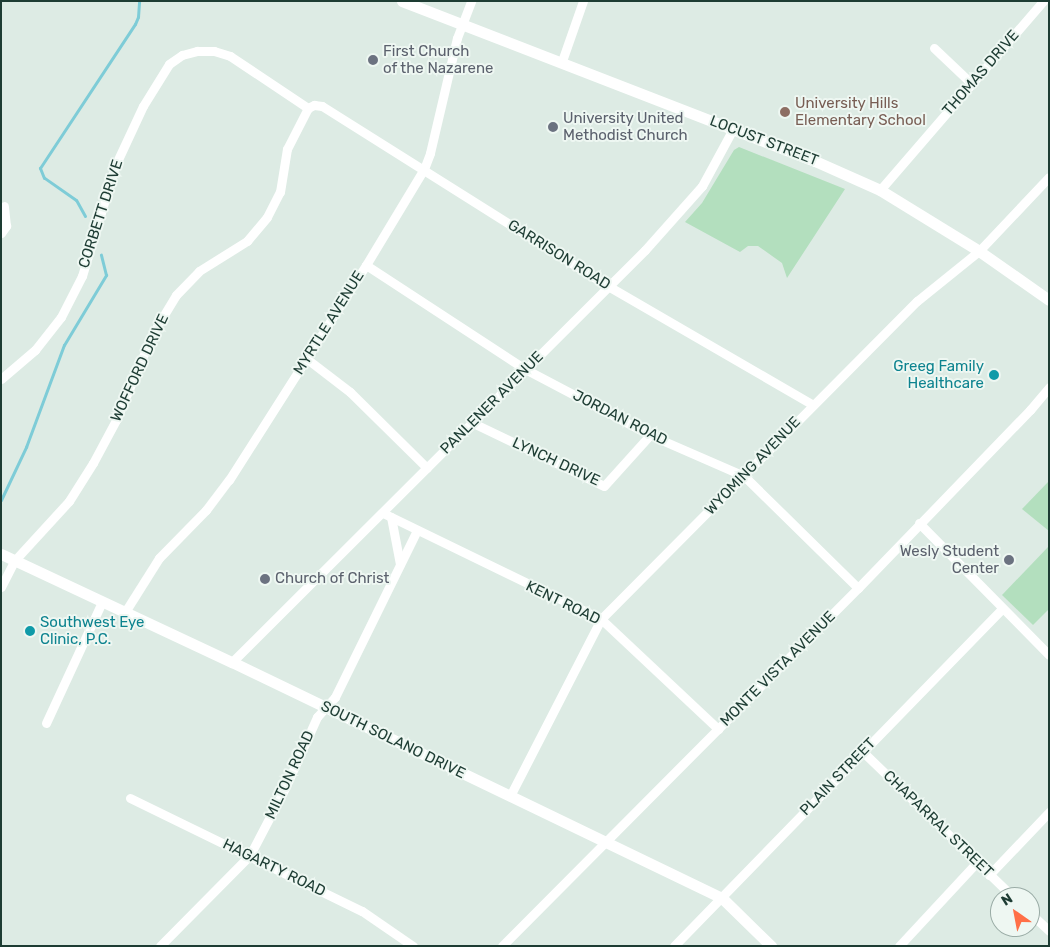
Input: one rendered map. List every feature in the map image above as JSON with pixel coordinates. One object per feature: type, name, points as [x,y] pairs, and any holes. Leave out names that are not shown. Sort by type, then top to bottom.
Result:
[{"type":"street","name":"LOCUST STREET","points":[[402,1],[562,61],[815,161],[880,190],[979,251],[1049,300]]},
{"type":"street","name":"MYRTLE AVENUE","points":[[125,612],[158,558],[206,510],[229,480],[366,265],[424,169],[462,24],[470,1]]},
{"type":"street","points":[[562,61],[583,1]]},
{"type":"street","name":"THOMAS DRIVE","points":[[880,190],[1043,1]]},
{"type":"street","points":[[934,48],[972,84]]},
{"type":"street","name":"CORBETT DRIVE","points":[[1,379],[35,350],[61,317],[82,276],[115,166],[143,106],[169,64],[182,55],[197,52],[214,51],[230,56],[308,108]]},
{"type":"street","name":"GARRISON ROAD","points":[[308,108],[314,104],[322,106],[608,286],[813,405]]},
{"type":"street","name":"WOFFORD DRIVE","points":[[1,587],[15,560],[69,501],[93,463],[116,420],[153,333],[176,295],[200,271],[247,242],[268,217],[280,192],[287,149],[308,108]]},
{"type":"street","name":"PANLENER AVENUE","points":[[232,662],[387,515],[427,468],[645,250],[695,194],[712,170],[733,129]]},
{"type":"street","name":"WYOMING AVENUE","points":[[510,796],[601,619],[917,301],[979,251],[1049,177]]},
{"type":"street","points":[[1,233],[6,226],[4,206]]},
{"type":"street","name":"JORDAN ROAD","points":[[366,265],[525,369],[650,435],[744,476],[858,588]]},
{"type":"street","points":[[307,359],[350,392],[427,468]]},
{"type":"street","name":"MONTE VISTA AVENUE","points":[[502,946],[858,588],[1030,410],[1049,387]]},
{"type":"street","name":"LYNCH DRIVE","points":[[473,423],[604,486],[650,435]]},
{"type":"street","points":[[387,515],[400,564]]},
{"type":"street","name":"KENT ROAD","points":[[387,515],[601,619],[718,729]]},
{"type":"street","points":[[919,523],[1002,609],[1049,654]]},
{"type":"street","name":"MILTON ROAD","points":[[160,946],[250,855],[286,786],[317,717],[335,697],[417,530]]},
{"type":"street","name":"SOUTH SOLANO DRIVE","points":[[1,554],[232,662],[722,898],[771,946]]},
{"type":"street","points":[[46,723],[102,602]]},
{"type":"street","name":"PLAIN STREET","points":[[674,946],[1002,609]]},
{"type":"street","name":"CHAPARRAL STREET","points":[[863,752],[1003,887]]},
{"type":"street","name":"HAGARTY ROAD","points":[[130,798],[362,911],[413,946]]},
{"type":"street","points":[[990,875],[1049,812]]},
{"type":"street","points":[[898,946],[977,862]]},
{"type":"green space","points":[[739,147],[845,189],[787,278],[782,263],[758,246],[748,246],[740,252],[685,222],[702,203],[734,150]]},
{"type":"green space","points":[[1049,481],[1049,531],[1022,509]]},
{"type":"green space","points":[[1049,546],[1049,609],[1033,625],[1002,595]]},
{"type":"waterway","points":[[85,216],[76,200],[44,178],[40,168],[135,24],[138,17],[139,1]]},
{"type":"waterway","points":[[1,500],[26,447],[64,345],[106,275],[101,255]]},
{"type":"place","name":"First Church of the Nazarene","points":[[373,60]]},
{"type":"place","name":"University Hills Elementary School","points":[[785,112]]},
{"type":"place","name":"University United Methodist Church","points":[[553,127]]},
{"type":"place","name":"Greeg Family Healthcare","points":[[994,375]]},
{"type":"place","name":"Wesly Student Center","points":[[1009,560]]},
{"type":"place","name":"Church of Christ","points":[[265,579]]},
{"type":"place","name":"Southwest Eye Clinic, P.C.","points":[[30,631]]}]
